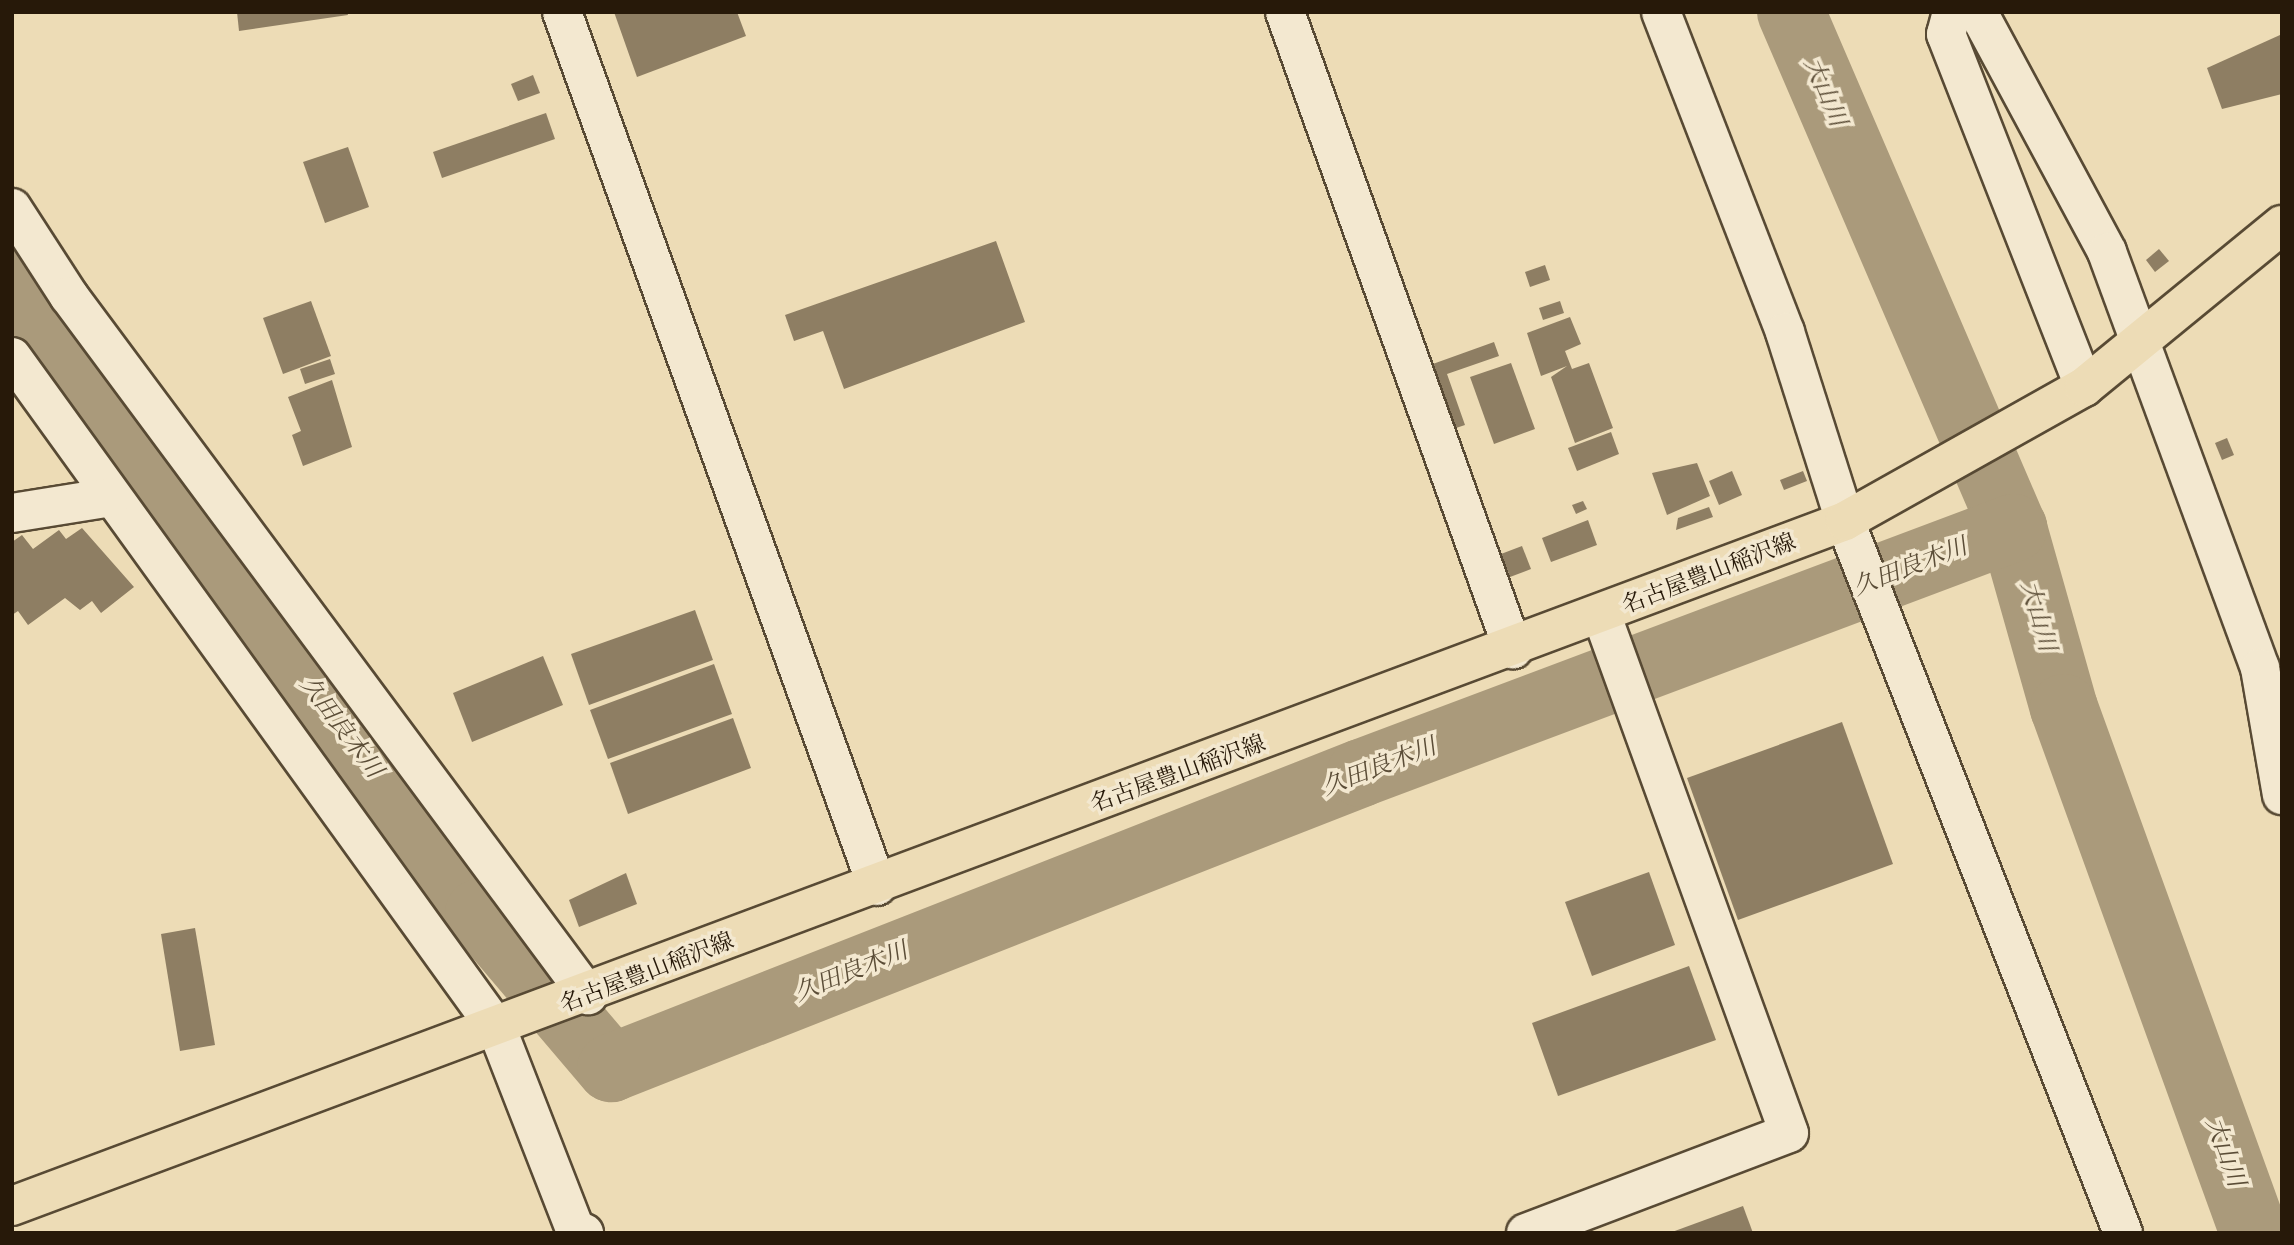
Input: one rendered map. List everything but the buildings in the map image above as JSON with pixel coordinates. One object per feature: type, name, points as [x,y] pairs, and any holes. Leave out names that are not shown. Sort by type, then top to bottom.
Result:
[{"type":"main road","name":"名古屋豊山稲沢線","points":[[12,1206],[586,996],[1513,649],[1606,627],[1892,498],[2078,391],[2141,343],[2282,225]]},
{"type":"street","points":[[562,12],[877,886]]},
{"type":"street","points":[[1285,12],[1513,649]]},
{"type":"street","points":[[1661,12],[1785,332],[1845,521],[2123,1233]]},
{"type":"street","points":[[1952,12],[1946,34],[2078,391]]},
{"type":"street","points":[[1978,12],[2108,252],[2260,668],[2282,794]]},
{"type":"street","points":[[12,208],[69,296],[586,996]]},
{"type":"street","points":[[12,357],[499,1028],[575,1228],[584,1233]]},
{"type":"street","points":[[12,513],[112,498]]},
{"type":"street","points":[[1526,1233],[1789,1133],[1606,627]]},
{"type":"waterway","name":"大山川","points":[[1791,12],[2013,528],[2064,708],[2254,1233]]},
{"type":"waterway","name":"久田良木川","points":[[12,285],[479,913],[611,1068],[1361,773],[2013,528]]}]
